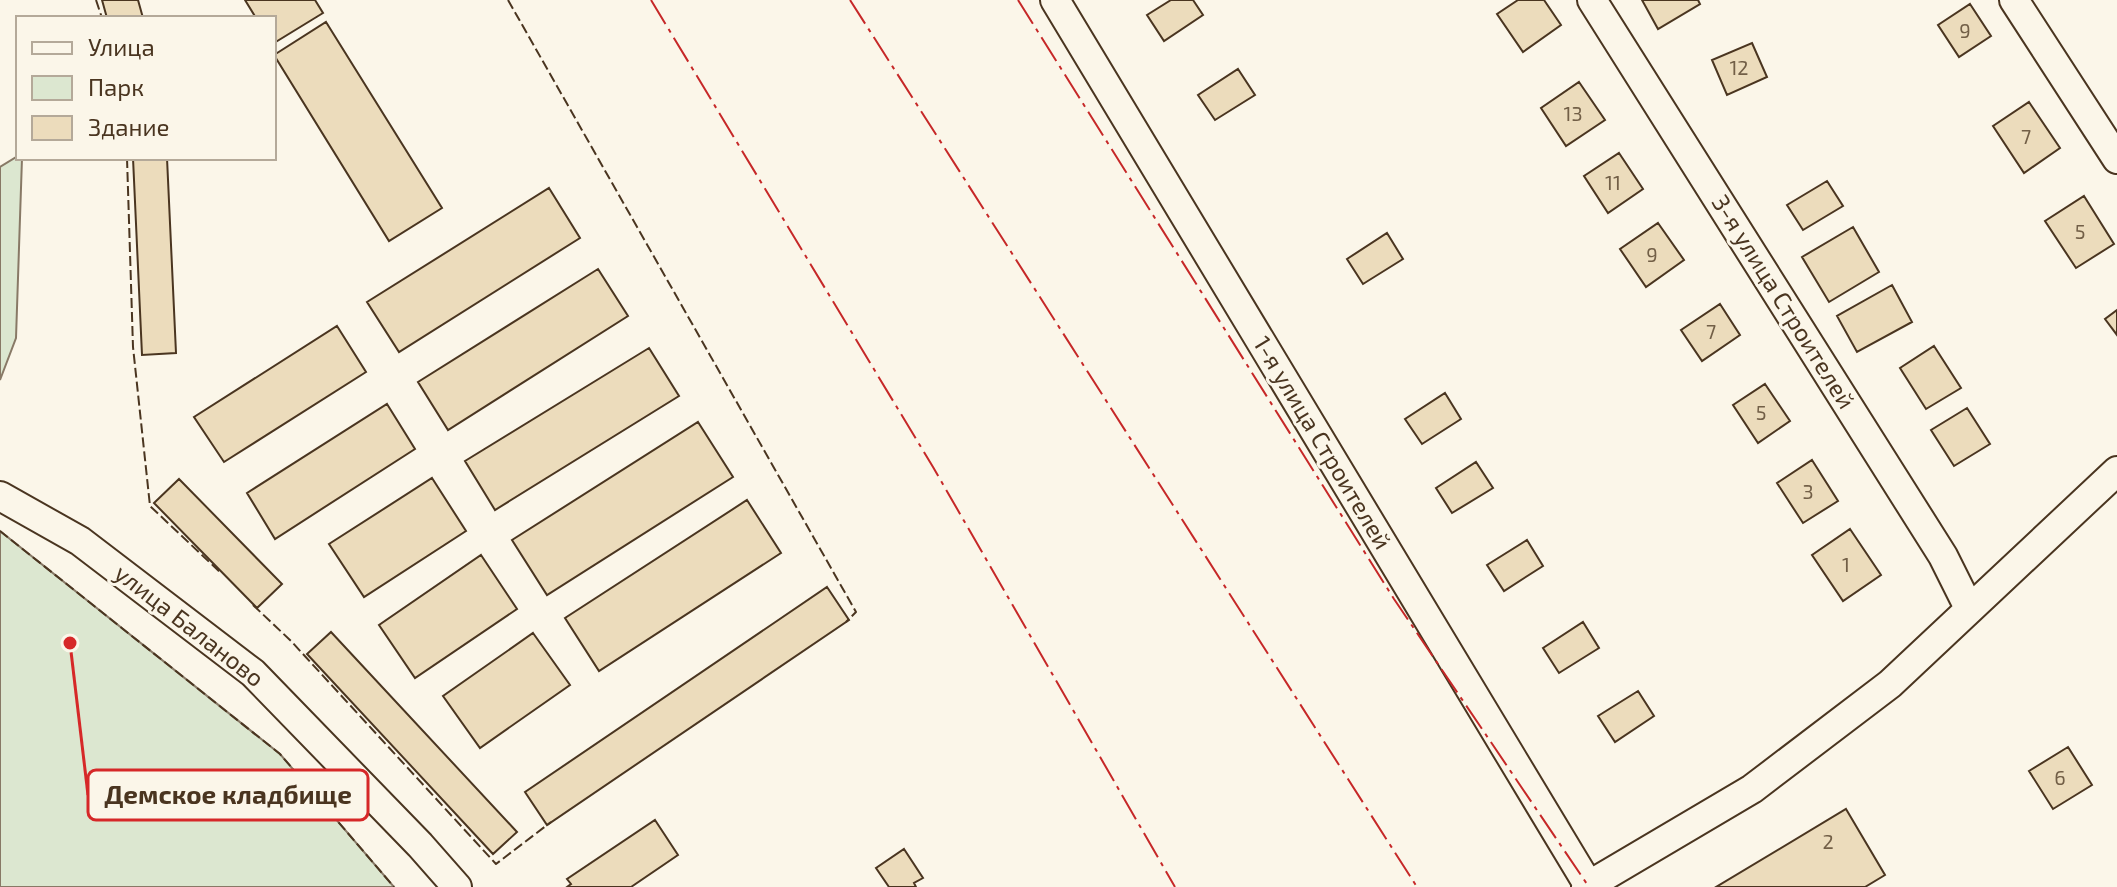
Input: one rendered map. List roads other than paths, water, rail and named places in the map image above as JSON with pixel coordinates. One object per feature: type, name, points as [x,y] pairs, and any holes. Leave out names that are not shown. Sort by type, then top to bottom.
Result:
[{"type":"street","name":"1-я улица Строителей","points":[[1055,0],[1588,886]]},
{"type":"street","name":"3-я улица Строителей","points":[[1592,0],[1934,543],[1969,608]]},
{"type":"street","points":[[2014,0],[2117,159]]},
{"type":"street","points":[[1588,886],[1752,789],[1890,684],[2117,471]]},
{"type":"street","name":"улица Баланово","points":[[0,496],[80,541],[253,673],[457,887]]},
{"type":"place","name":"Демское кладбище","points":[[70,643]]}]
